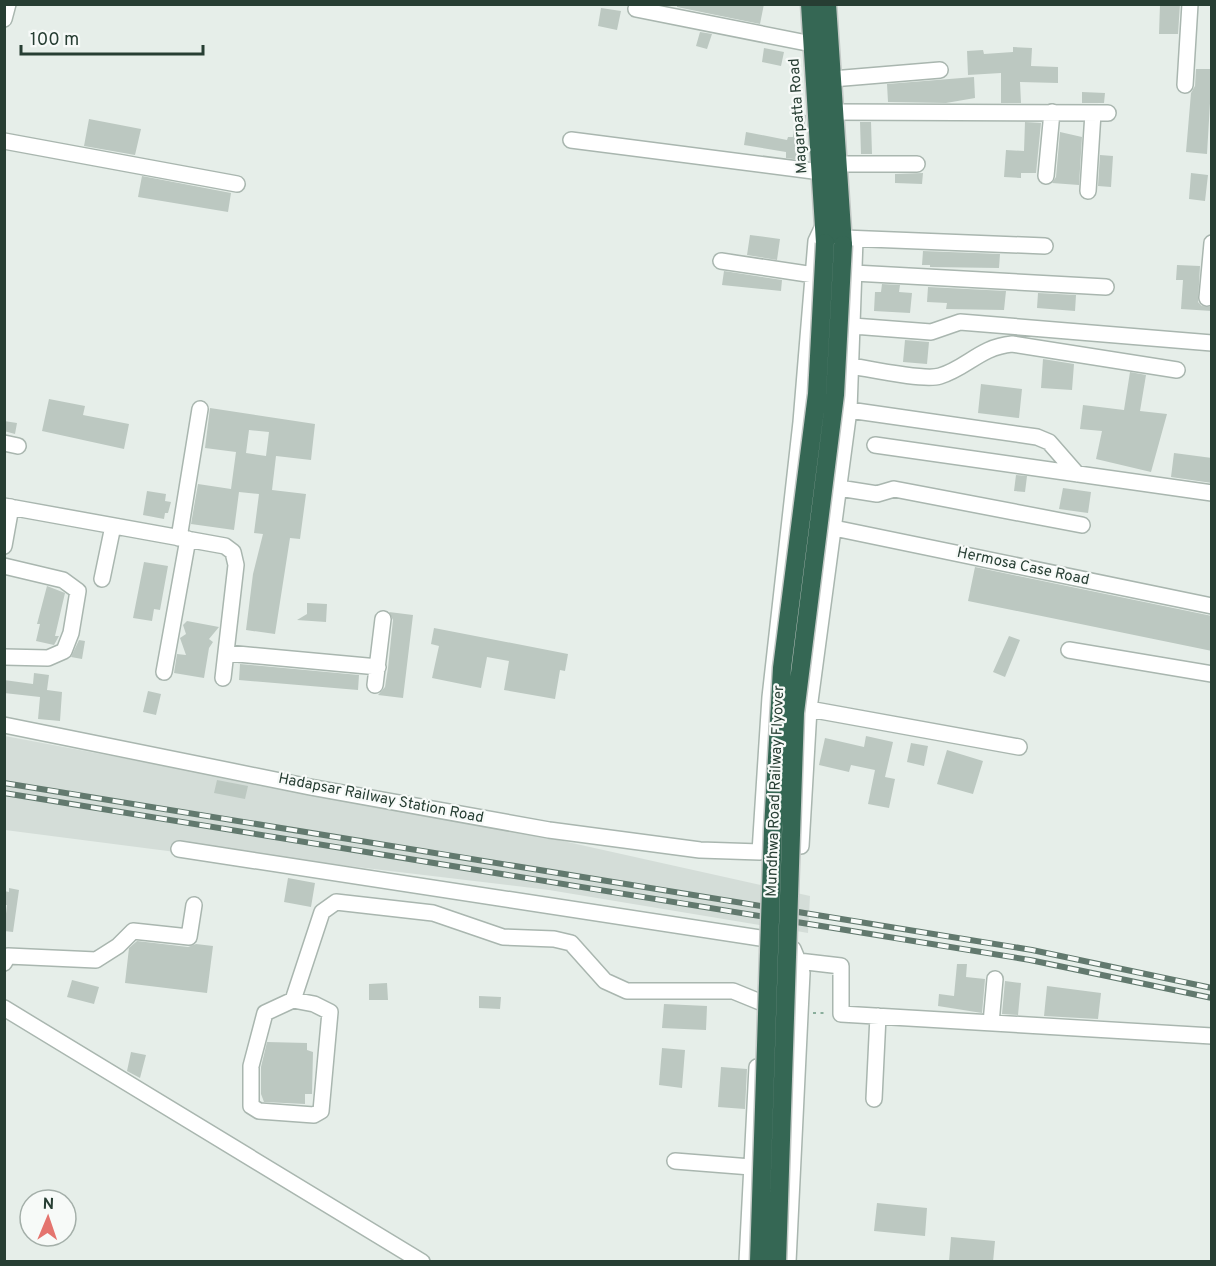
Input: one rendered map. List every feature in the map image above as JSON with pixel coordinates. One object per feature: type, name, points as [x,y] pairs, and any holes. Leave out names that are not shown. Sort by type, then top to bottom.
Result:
[{"type":"highway","name":"Magarpatta Road","points":[[810,4],[832,79],[842,217]]},
{"type":"highway","name":"Magarpatta Road","points":[[825,224],[821,172],[821,43],[827,4]]},
{"type":"highway","name":"Mundhwa Road Railway Flyover","points":[[777,1262],[795,713],[835,395],[842,217]]},
{"type":"highway","name":"Mundhwa Road Railway Flyover","points":[[825,224],[841,241]]},
{"type":"highway","name":"Mundhwa Road Railway Flyover","points":[[759,1262],[773,829],[782,668],[817,394],[841,241]]},
{"type":"street","points":[[4,19],[8,4]]},
{"type":"street","points":[[1185,85],[1190,4]]},
{"type":"street","points":[[636,9],[821,43]]},
{"type":"street","points":[[832,79],[940,70]]},
{"type":"street","points":[[834,112],[1101,113],[1088,191]]},
{"type":"street","points":[[1046,176],[1052,112]]},
{"type":"street","points":[[571,140],[821,172]]},
{"type":"street","points":[[4,141],[237,184]]},
{"type":"street","points":[[838,164],[917,164]]},
{"type":"street","points":[[825,224],[816,241],[796,472],[877,494],[894,489],[1082,525]]},
{"type":"street","points":[[801,846],[809,710],[849,410],[855,273],[841,241],[1045,246]]},
{"type":"street","points":[[1207,298],[1212,243]]},
{"type":"street","points":[[721,261],[814,275]]},
{"type":"street","points":[[855,273],[1106,287]]},
{"type":"street","points":[[853,326],[931,332],[948,324],[960,322],[1212,343]]},
{"type":"street","points":[[851,366],[937,378],[981,352],[1011,344],[1177,370]]},
{"type":"street","points":[[164,672],[200,409]]},
{"type":"street","points":[[849,410],[1037,437],[1049,442],[1077,474]]},
{"type":"street","points":[[875,445],[1212,493]]},
{"type":"street","name":"Hadapsar Railway Station Road","points":[[4,724],[310,787],[549,830],[700,850],[760,852],[770,697],[796,472]]},
{"type":"street","points":[[4,546],[8,507],[225,546],[234,552],[236,565],[223,678]]},
{"type":"street","points":[[102,579],[113,526]]},
{"type":"street","name":"Hermosa Case Road","points":[[834,528],[1212,606]]},
{"type":"street","points":[[4,566],[63,580],[78,591],[71,633],[64,651],[48,658],[4,657]]},
{"type":"street","points":[[375,685],[383,619]]},
{"type":"street","points":[[1069,650],[1212,674]]},
{"type":"street","points":[[226,653],[378,667]]},
{"type":"street","points":[[809,710],[1019,747]]},
{"type":"street","points":[[179,849],[364,880],[750,936],[779,941],[793,949],[802,973],[788,1262]]},
{"type":"street","points":[[293,1000],[314,1004],[330,1012],[321,1111],[314,1115],[259,1111],[251,1106],[251,1066],[265,1013],[293,1000],[321,912],[336,902],[346,901],[433,913],[502,937],[554,939],[571,943],[605,981],[627,991],[733,991],[760,1002]]},
{"type":"street","points":[[4,963],[8,956],[96,960],[118,946],[133,931],[189,937],[194,905]]},
{"type":"street","points":[[747,1262],[762,968],[765,960],[841,966],[841,1014],[1212,1036]]},
{"type":"street","points":[[992,1023],[994,979]]},
{"type":"street","points":[[4,1008],[422,1262]]},
{"type":"street","points":[[874,1099],[878,1016]]},
{"type":"street","points":[[675,1161],[751,1167]]},
{"type":"street","points":[[750,1194],[792,1195]]},
{"type":"path","points":[[801,1012],[841,1014]]},
{"type":"shaded area","points":[[5,736],[554,839],[810,896],[808,933],[549,890],[298,860],[191,854],[5,830]]},
{"type":"building","points":[[677,4],[764,4],[760,24],[677,7]]},
{"type":"building","points":[[1160,4],[1180,4],[1178,34],[1159,34]]},
{"type":"building","points":[[601,8],[621,11],[617,30],[598,26]]},
{"type":"building","points":[[700,32],[712,34],[707,49],[696,46]]},
{"type":"building","points":[[1013,47],[1032,48],[1031,66],[1058,67],[1058,83],[1020,82],[1021,103],[1001,103],[1001,73],[968,75],[967,51],[983,50],[984,54],[1013,52]]},
{"type":"building","points":[[764,48],[784,52],[781,66],[762,62]]},
{"type":"building","points":[[1196,69],[1212,69],[1207,154],[1186,152],[1191,93],[1195,86]]},
{"type":"building","points":[[974,77],[975,98],[946,103],[888,102],[887,84]]},
{"type":"building","points":[[1082,92],[1105,93],[1104,103],[1082,103]]},
{"type":"building","points":[[795,114],[806,115],[801,160],[786,158],[786,152],[744,145],[746,132],[787,140],[788,137],[793,137]]},
{"type":"building","points":[[89,119],[141,129],[135,155],[84,146]]},
{"type":"building","points":[[860,122],[871,122],[872,154],[861,154]]},
{"type":"building","points":[[1025,122],[1041,123],[1036,173],[1021,173],[1021,178],[1004,177],[1006,150],[1024,151]]},
{"type":"building","points":[[1060,132],[1082,137],[1079,185],[1052,183],[1056,177]]},
{"type":"building","points":[[1100,155],[1113,156],[1111,187],[1098,186]]},
{"type":"building","points":[[923,173],[922,184],[895,183],[895,174]]},
{"type":"building","points":[[1191,173],[1208,175],[1205,201],[1189,199]]},
{"type":"building","points":[[142,176],[231,193],[228,212],[138,197]]},
{"type":"building","points":[[750,235],[780,239],[777,260],[747,255]]},
{"type":"building","points":[[923,251],[1000,254],[999,268],[930,267],[930,265],[922,265]]},
{"type":"building","points":[[1177,265],[1200,266],[1198,302],[1202,306],[1212,307],[1212,311],[1181,309],[1183,280],[1176,280]]},
{"type":"building","points":[[724,271],[782,280],[781,291],[722,285]]},
{"type":"building","points":[[882,284],[900,285],[899,292],[912,293],[910,313],[874,311],[875,292],[881,292]]},
{"type":"building","points":[[928,287],[1006,291],[1004,310],[946,309],[947,303],[927,302]]},
{"type":"building","points":[[1038,293],[1076,295],[1075,311],[1037,308]]},
{"type":"building","points":[[905,340],[929,342],[927,364],[903,362]]},
{"type":"building","points":[[1043,359],[1074,364],[1072,390],[1041,388]]},
{"type":"building","points":[[1130,372],[1146,375],[1140,411],[1167,414],[1151,472],[1096,459],[1102,431],[1080,429],[1083,405],[1124,410]]},
{"type":"building","points":[[981,384],[1022,389],[1019,418],[978,413]]},
{"type":"building","points":[[49,399],[85,406],[83,415],[129,424],[124,449],[42,431]]},
{"type":"building","points":[[210,408],[315,424],[311,460],[276,456],[272,490],[306,494],[300,539],[290,538],[275,634],[246,630],[253,574],[263,534],[254,533],[259,494],[239,492],[234,530],[191,524],[198,484],[231,489],[236,452],[205,448]],"holes":[[[249,430],[269,432],[266,456],[246,453]]]},
{"type":"building","points":[[4,421],[17,423],[15,434],[4,431]]},
{"type":"building","points":[[1174,453],[1212,458],[1212,483],[1171,477]]},
{"type":"building","points":[[1016,475],[1027,476],[1025,492],[1014,491]]},
{"type":"building","points":[[1063,488],[1091,492],[1088,513],[1059,509]]},
{"type":"building","points":[[147,491],[166,494],[165,501],[171,502],[164,519],[143,515]]},
{"type":"building","points":[[144,562],[168,566],[160,610],[154,609],[152,621],[133,618]]},
{"type":"building","points":[[975,567],[1212,616],[1212,651],[968,601]]},
{"type":"building","points":[[47,586],[65,593],[55,636],[59,636],[54,645],[36,641],[40,624],[37,624]]},
{"type":"building","points":[[307,603],[327,604],[326,622],[297,620],[307,614]]},
{"type":"building","points":[[389,612],[413,615],[403,698],[378,695],[385,687],[388,668],[393,620]]},
{"type":"building","points":[[187,621],[219,627],[209,639],[213,642],[209,648],[204,678],[174,673],[177,654],[186,655],[180,638],[186,634],[183,625]]},
{"type":"building","points":[[434,628],[568,654],[565,671],[560,670],[555,699],[504,690],[509,661],[487,657],[481,688],[432,678],[439,646],[431,644]]},
{"type":"building","points":[[1009,636],[1020,640],[1005,677],[993,672]]},
{"type":"building","points":[[79,640],[85,641],[82,659],[71,657]]},
{"type":"building","points":[[240,664],[359,675],[358,690],[239,680]]},
{"type":"building","points":[[34,673],[49,675],[47,690],[62,692],[60,721],[38,719],[40,697],[4,693],[4,680],[33,684]]},
{"type":"building","points":[[148,691],[161,694],[156,715],[143,712]]},
{"type":"building","points":[[866,736],[893,742],[885,777],[895,779],[889,808],[868,804],[875,770],[851,765],[849,772],[819,765],[825,738],[864,747]]},
{"type":"building","points":[[911,743],[928,746],[924,766],[907,762]]},
{"type":"building","points":[[947,750],[983,761],[973,794],[937,784]]},
{"type":"building","points":[[217,780],[248,786],[245,799],[214,793]]},
{"type":"building","points":[[288,878],[315,883],[311,907],[284,902]]},
{"type":"building","points":[[9,888],[19,890],[13,932],[4,931],[7,905],[4,905],[4,891],[9,892]]},
{"type":"building","points":[[137,941],[188,947],[196,944],[213,946],[207,993],[125,983],[129,948]]},
{"type":"building","points":[[957,964],[967,964],[966,977],[985,979],[982,1013],[938,1006],[939,994],[954,996]]},
{"type":"building","points":[[72,980],[99,987],[94,1004],[67,997]]},
{"type":"building","points":[[1005,981],[1021,983],[1018,1015],[1002,1014]]},
{"type":"building","points":[[387,983],[388,1000],[369,1000],[369,984]]},
{"type":"building","points":[[1047,986],[1101,993],[1098,1019],[1044,1016]]},
{"type":"building","points":[[479,996],[501,997],[500,1009],[479,1008]]},
{"type":"building","points":[[664,1004],[707,1006],[706,1030],[662,1028]]},
{"type":"building","points":[[267,1042],[307,1043],[307,1050],[313,1052],[312,1094],[305,1094],[305,1104],[264,1102],[261,1094],[261,1067]]},
{"type":"building","points":[[662,1048],[685,1050],[682,1088],[659,1085]]},
{"type":"building","points":[[131,1052],[146,1055],[140,1078],[127,1071]]},
{"type":"building","points":[[721,1067],[747,1069],[745,1109],[718,1107]]},
{"type":"building","points":[[877,1203],[927,1208],[925,1236],[874,1231]]},
{"type":"building","points":[[951,1237],[995,1241],[993,1262],[949,1262]]},
{"type":"railway","points":[[4,783],[1032,950],[1212,988]]},
{"type":"railway","points":[[4,793],[1030,960],[1212,998]]}]
